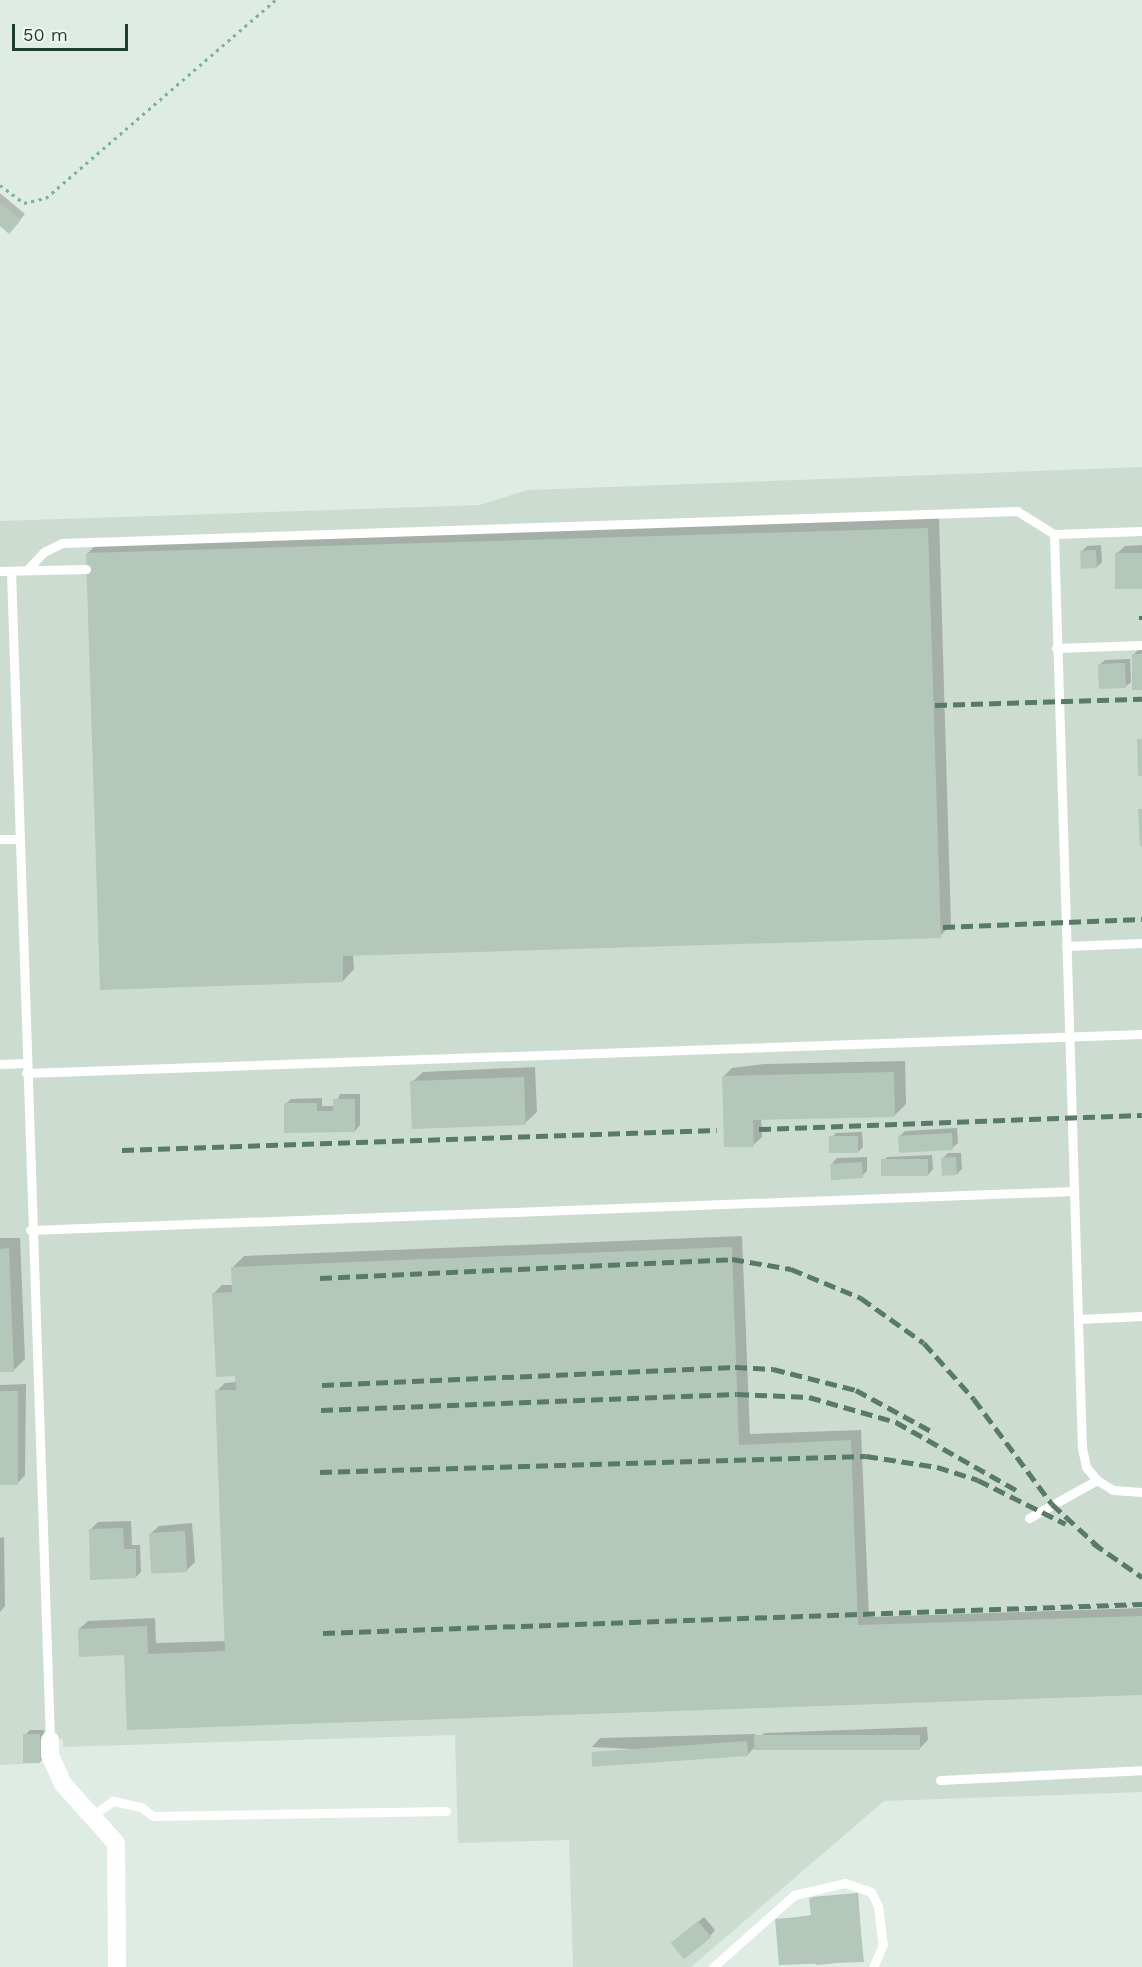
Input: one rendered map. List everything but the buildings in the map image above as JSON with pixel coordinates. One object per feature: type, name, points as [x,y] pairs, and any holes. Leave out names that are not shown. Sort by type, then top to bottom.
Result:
[{"type":"street","points":[[50,1740],[50,1755],[63,1784],[116,1843],[117,1967]]},
{"type":"lane","points":[[27,570],[44,552],[62,543],[1017,511],[1054,534],[1142,531]]},
{"type":"lane","points":[[1054,534],[1082,1448],[1086,1467],[1097,1480],[1113,1490],[1142,1492]]},
{"type":"lane","points":[[0,571],[86,569]]},
{"type":"lane","points":[[11,571],[30,1230],[50,1740]]},
{"type":"lane","points":[[1056,648],[1142,645]]},
{"type":"lane","points":[[0,839],[19,838]]},
{"type":"lane","points":[[1066,945],[1142,943]]},
{"type":"lane","points":[[26,1073],[1142,1034]]},
{"type":"lane","points":[[0,1064],[26,1063]]},
{"type":"lane","points":[[30,1230],[1074,1191]]},
{"type":"lane","points":[[1078,1319],[1142,1316]]},
{"type":"lane","points":[[1029,1518],[1097,1480]]},
{"type":"lane","points":[[939,1780],[1142,1770]]},
{"type":"lane","points":[[92,1816],[113,1801],[141,1807],[153,1816],[446,1811]]},
{"type":"lane","points":[[713,1967],[794,1895],[845,1883],[871,1892],[878,1905],[883,1944],[873,1967]]},
{"type":"path","points":[[0,185],[24,202],[46,198],[275,0]]},
{"type":"shaded area","points":[[1142,467],[1142,1792],[884,1801],[691,1967],[573,1967],[569,1840],[458,1843],[455,1735],[63,1747],[63,1739],[40,1741],[40,1763],[0,1765],[0,521],[479,505],[528,490]]},
{"type":"railway","points":[[935,705],[1142,699]]},
{"type":"railway","points":[[943,927],[1142,919]]},
{"type":"railway","points":[[759,1129],[1142,1115]]},
{"type":"railway","points":[[122,1150],[717,1130]]},
{"type":"railway","points":[[320,1278],[732,1259],[791,1269],[861,1298],[924,1343],[974,1399],[1052,1504],[1100,1548]]},
{"type":"railway","points":[[322,1385],[735,1367],[773,1369],[856,1390],[931,1431]]},
{"type":"railway","points":[[321,1410],[737,1394],[809,1397],[896,1422],[1016,1490]]},
{"type":"railway","points":[[320,1472],[866,1456],[937,1467],[978,1480],[1066,1524]]},
{"type":"railway","points":[[1093,1543],[1142,1577]]},
{"type":"railway","points":[[323,1633],[1142,1604]]}]
